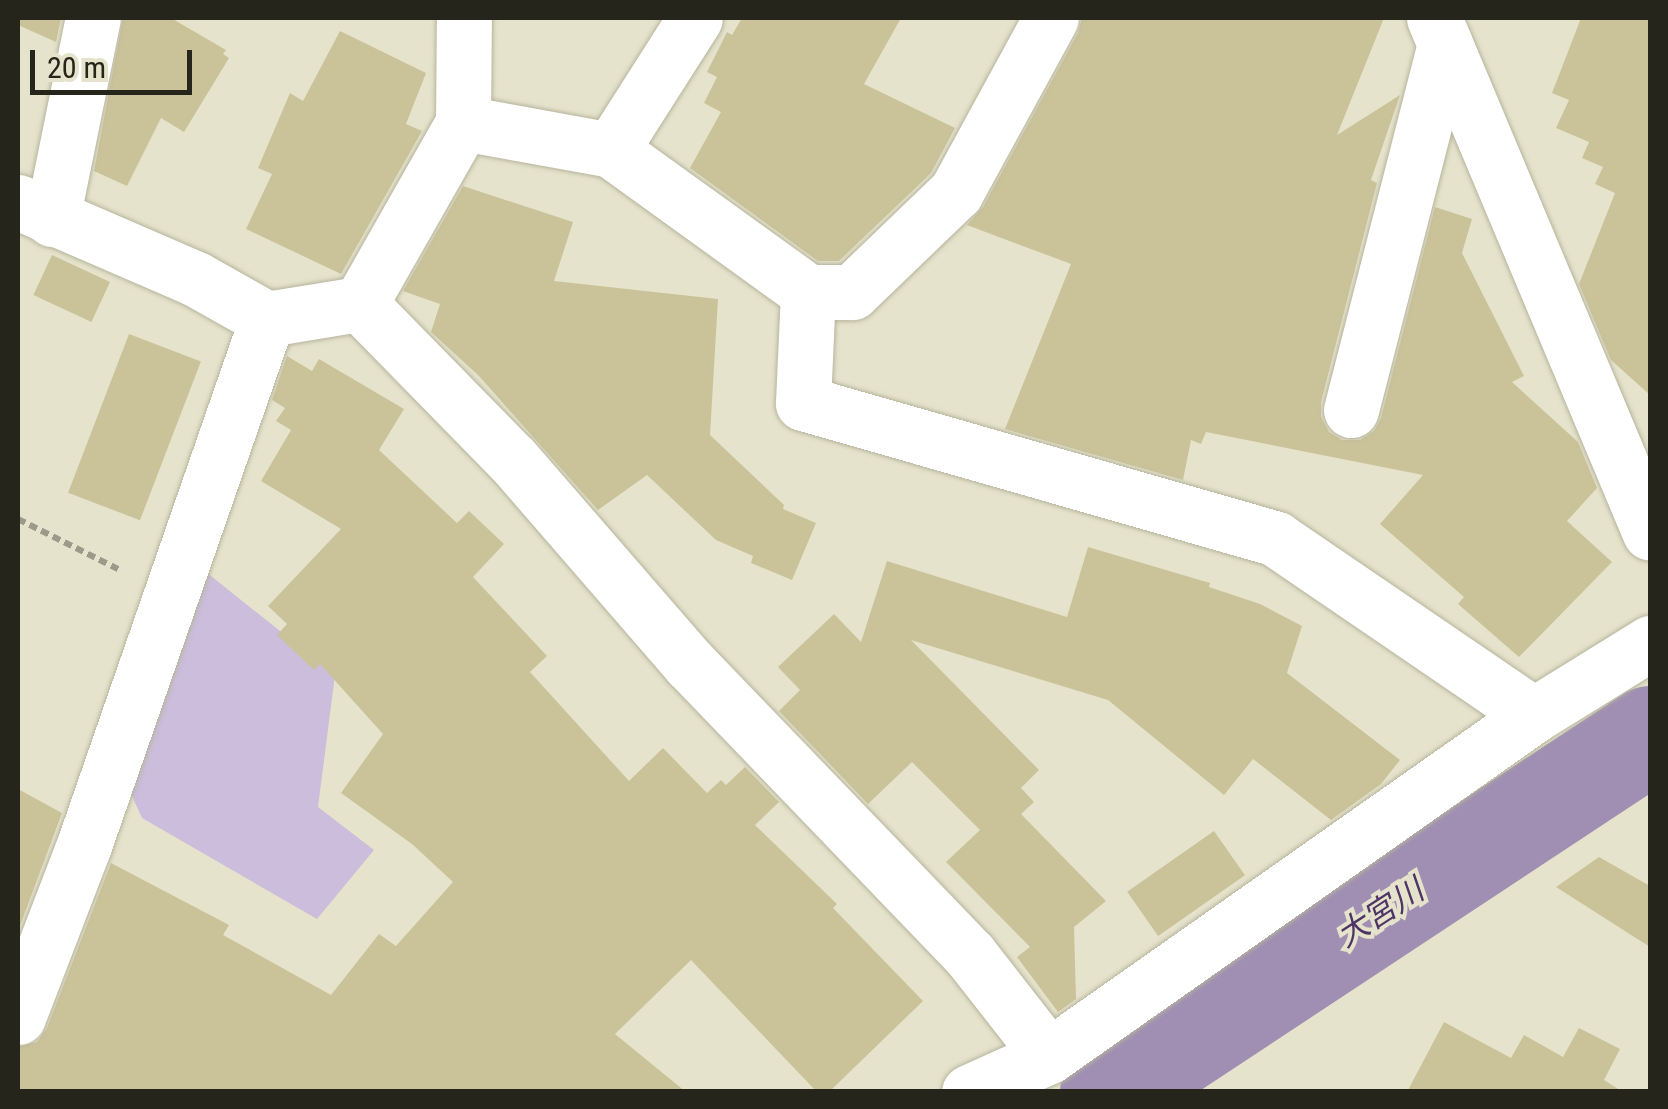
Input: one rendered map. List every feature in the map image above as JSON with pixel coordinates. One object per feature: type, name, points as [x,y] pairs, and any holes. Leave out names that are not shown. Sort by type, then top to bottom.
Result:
[{"type":"street","points":[[93,18],[35,210],[196,279],[268,318],[360,304]]},
{"type":"street","points":[[360,304],[463,123],[464,18]]},
{"type":"street","points":[[611,150],[695,18]]},
{"type":"street","points":[[463,123],[611,150],[808,292],[852,292],[956,192],[1051,18]]},
{"type":"street","points":[[1351,410],[1440,31]]},
{"type":"street","points":[[1440,31],[1650,533]]},
{"type":"street","points":[[808,292],[803,403],[1276,539],[1534,715]]},
{"type":"street","points":[[360,304],[512,460],[689,664],[970,955],[1049,1056]]},
{"type":"street","points":[[18,1017],[268,318]]},
{"type":"street","points":[[969,1092],[1049,1056],[1534,715],[1650,643]]},
{"type":"path","points":[[18,519],[171,595]]},
{"type":"shaded area","points":[[196,564],[335,675],[318,807],[374,850],[317,919],[142,818],[126,783]]},
{"type":"building","points":[[18,18],[61,18],[56,42],[18,25]]},
{"type":"building","points":[[123,18],[171,18],[226,50],[223,54],[229,58],[184,132],[161,118],[127,186],[94,171]]},
{"type":"building","points":[[742,18],[901,18],[864,84],[955,128],[931,173],[839,261],[818,261],[690,168],[721,112],[704,103],[717,77],[707,72],[727,32],[732,35]]},
{"type":"building","points":[[1082,18],[1384,18],[1337,135],[1400,95],[1371,180],[1377,183],[1321,402],[1321,417],[1329,432],[1342,440],[1360,440],[1374,431],[1381,418],[1435,207],[1472,219],[1462,253],[1524,376],[1512,382],[1578,442],[1597,488],[1567,521],[1612,562],[1519,657],[1458,604],[1464,597],[1380,524],[1423,475],[1206,432],[1201,444],[1191,440],[1183,480],[1005,429],[1071,264],[967,225],[983,207],[1078,33]]},
{"type":"building","points":[[1581,18],[1650,18],[1650,395],[1611,360],[1579,284],[1615,193],[1595,184],[1603,167],[1582,158],[1589,142],[1556,128],[1569,100],[1552,93]]},
{"type":"building","points":[[340,31],[426,73],[406,124],[422,131],[341,274],[246,229],[272,174],[258,168],[290,93],[303,101]]},
{"type":"building","points":[[463,186],[573,222],[554,281],[718,299],[710,435],[784,505],[783,509],[816,523],[792,580],[751,563],[753,556],[716,540],[647,475],[598,510],[479,376],[431,332],[440,304],[403,291]]},
{"type":"building","points":[[52,255],[110,282],[91,322],[33,295]]},
{"type":"building","points":[[129,334],[201,362],[140,520],[68,493]]},
{"type":"building","points":[[287,356],[312,371],[319,359],[404,409],[379,450],[457,523],[469,511],[504,544],[473,577],[547,656],[530,672],[629,781],[663,748],[707,793],[721,780],[726,785],[745,767],[779,802],[755,825],[837,904],[833,908],[923,1001],[829,1092],[817,1092],[691,960],[615,1034],[686,1092],[18,1092],[18,1047],[37,1042],[47,1028],[111,863],[229,925],[223,935],[331,995],[379,934],[396,946],[453,882],[412,844],[341,793],[383,734],[320,664],[314,670],[277,635],[287,624],[268,606],[341,529],[261,481],[291,430],[276,421],[285,408],[272,400]]},
{"type":"building","points":[[1088,547],[1210,583],[1209,587],[1260,604],[1302,626],[1287,673],[1400,760],[1381,784],[1331,820],[1253,759],[1224,795],[1108,700],[911,640],[1039,770],[1021,788],[1034,802],[1021,814],[1106,901],[1074,927],[1076,999],[1058,1012],[1017,957],[1030,947],[946,862],[980,830],[912,762],[868,804],[779,711],[800,690],[778,667],[834,614],[861,642],[887,561],[1067,617]]},
{"type":"building","points":[[18,789],[62,813],[18,931]]},
{"type":"building","points":[[1214,831],[1245,875],[1158,936],[1127,892]]},
{"type":"building","points":[[1599,857],[1650,886],[1650,947],[1556,887]]},
{"type":"building","points":[[1444,1022],[1511,1058],[1524,1035],[1563,1057],[1579,1028],[1620,1049],[1604,1080],[1623,1092],[1407,1092]]},
{"type":"waterway","name":"大宮川","points":[[1109,1092],[1650,735]]}]
